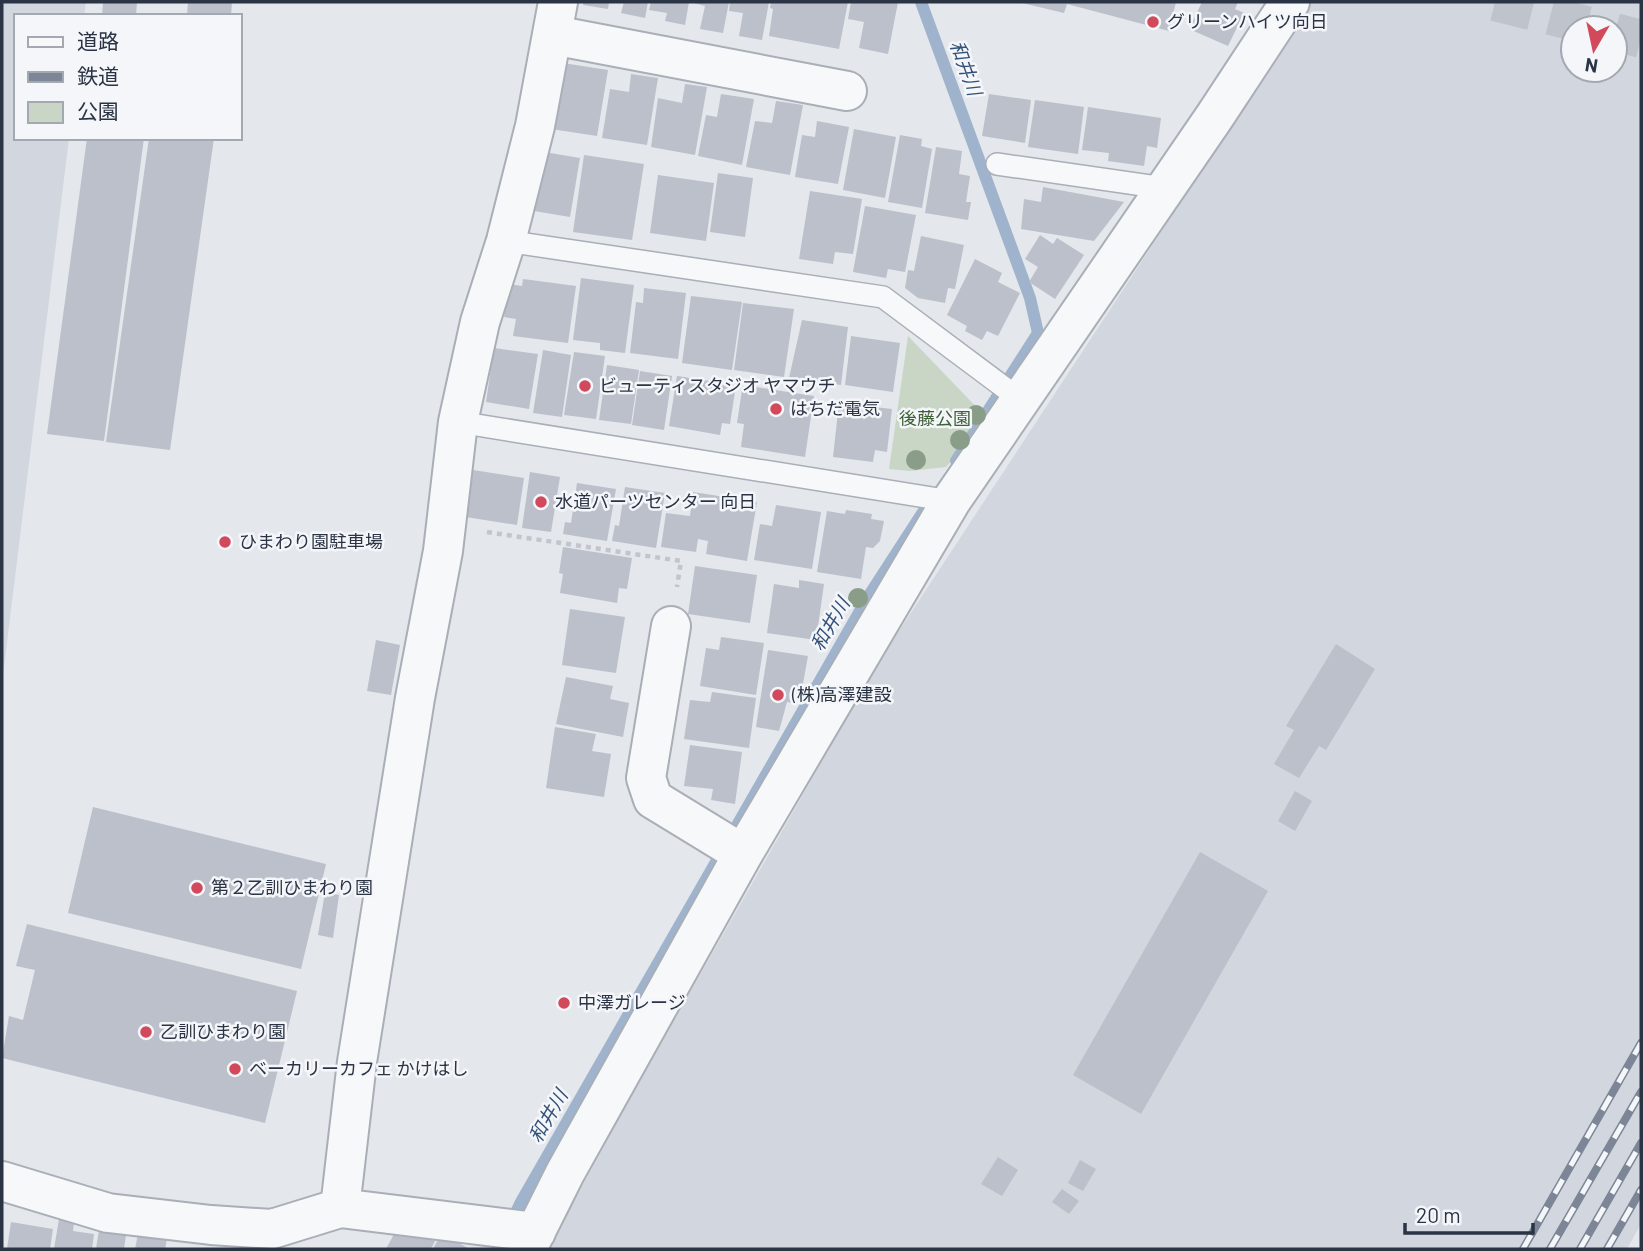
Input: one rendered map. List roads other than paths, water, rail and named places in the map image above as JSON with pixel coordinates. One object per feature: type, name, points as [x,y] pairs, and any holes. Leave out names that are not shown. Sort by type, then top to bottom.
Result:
[{"type":"street","points":[[2,1181],[108,1213],[209,1237],[272,1229],[340,1208],[532,1241],[565,1173],[743,854],[951,501],[1290,2]]},
{"type":"street","points":[[340,1208],[357,1062],[446,527],[457,422],[480,321],[506,241],[535,126],[555,19],[847,91]]},
{"type":"street","points":[[671,626],[646,778],[653,799],[743,854]]},
{"type":"lane","points":[[997,164],[1164,188]]},
{"type":"lane","points":[[506,241],[883,298],[1021,400]]},
{"type":"lane","points":[[457,422],[951,501]]},
{"type":"waterway","name":"和井川","points":[[921,2],[1030,298],[1038,333],[956,461]]},
{"type":"waterway","name":"和井川","points":[[498,1249],[521,1202],[868,597],[925,509]]},
{"type":"tunnel","points":[[1495,2],[1559,18]]},
{"type":"tunnel","points":[[1629,36],[1641,39]]},
{"type":"railway","points":[[1523,1249],[1641,1043]]},
{"type":"railway","points":[[1550,1249],[1641,1092]]},
{"type":"railway","points":[[1580,1249],[1641,1143]]},
{"type":"railway","points":[[1607,1249],[1641,1190]]},
{"type":"place","name":"グリーンハイツ向日","points":[[1153,22]]},
{"type":"place","name":"ビューティスタジオ ヤマウチ","points":[[585,386]]},
{"type":"place","name":"はちだ電気","points":[[776,409]]},
{"type":"place","name":"水道パーツセンター 向日","points":[[541,502]]},
{"type":"place","name":"ひまわり園駐車場","points":[[225,542]]},
{"type":"place","name":"(株)高澤建設","points":[[778,695]]},
{"type":"place","name":"第２乙訓ひまわり園","points":[[197,888]]},
{"type":"place","name":"中澤ガレージ","points":[[564,1003]]},
{"type":"place","name":"乙訓ひまわり園","points":[[146,1032]]},
{"type":"place","name":"ベーカリーカフェ かけはし","points":[[235,1069]]},
{"type":"park label","name":"後藤公園","points":[[935,419]]}]
